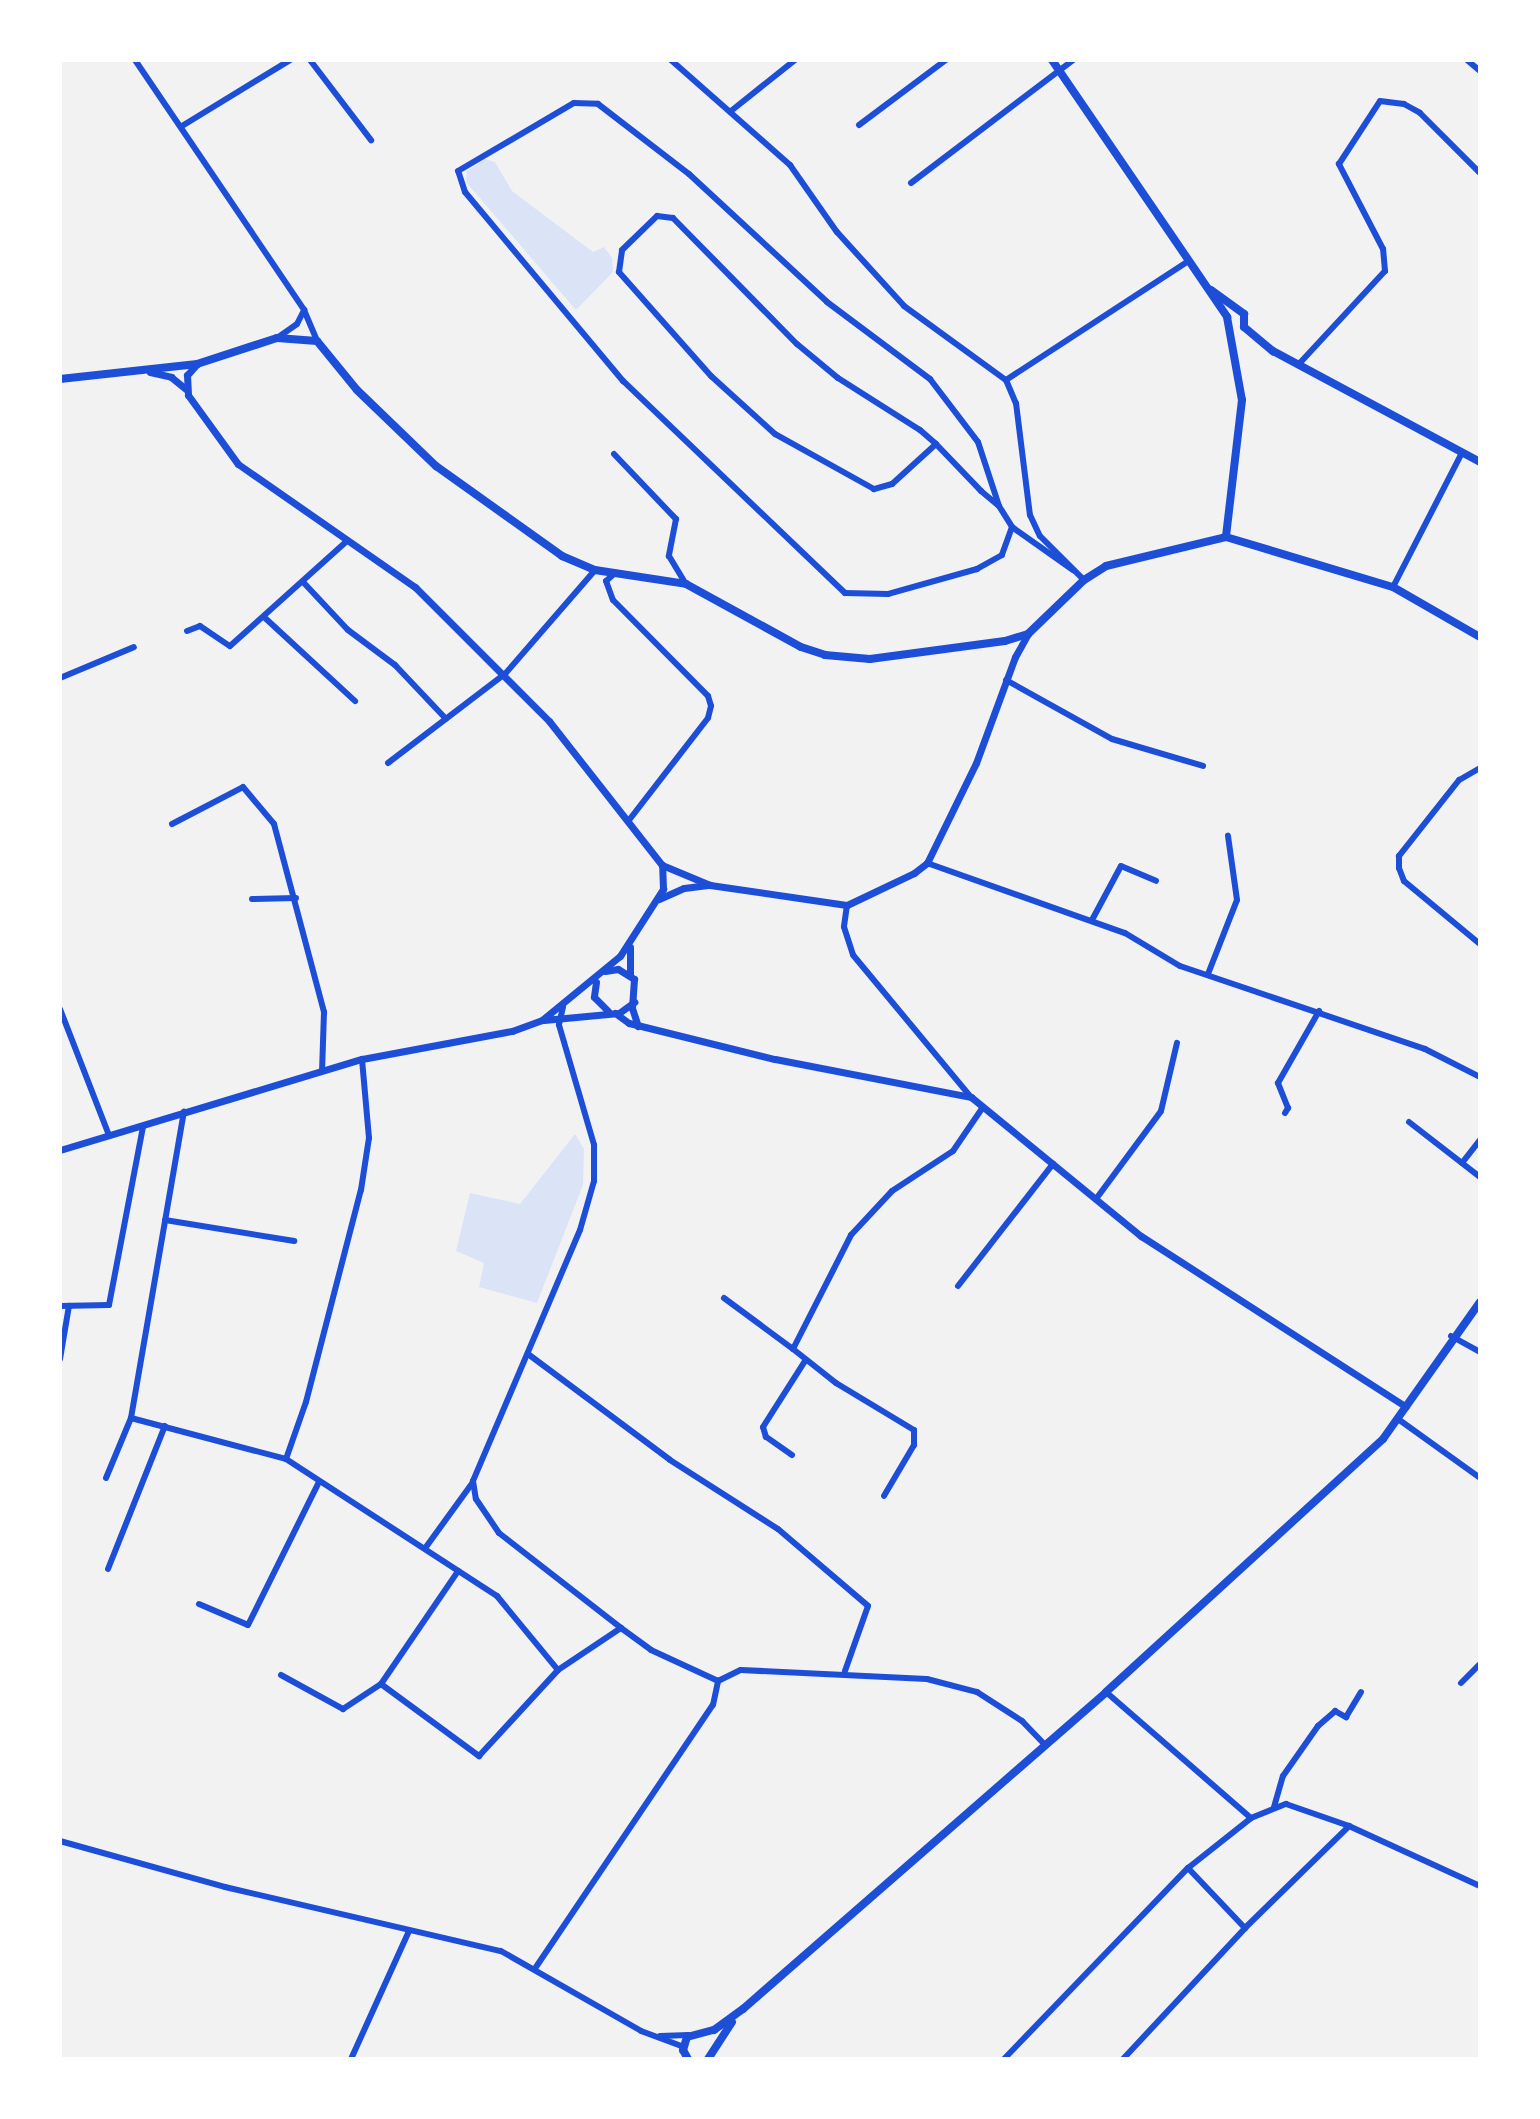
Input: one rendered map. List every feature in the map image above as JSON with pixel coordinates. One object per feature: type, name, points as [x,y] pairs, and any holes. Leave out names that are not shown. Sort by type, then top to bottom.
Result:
[{"type":"main road","points":[[1052,60],[1227,317],[1242,400],[1226,537]]},
{"type":"main road","points":[[1205,286],[1245,316],[1244,327]]},
{"type":"main road","points":[[1227,317],[1236,311]]},
{"type":"main road","points":[[1230,328],[1244,327],[1298,365],[1480,462]]},
{"type":"main road","points":[[60,379],[150,372],[197,364],[277,338],[317,341],[357,390],[436,466],[562,556],[595,570],[686,584],[801,647],[825,655],[880,658],[1005,641],[1028,634],[1084,580],[1115,563],[1226,537],[1393,587],[1478,633]]},
{"type":"main road","points":[[685,2055],[691,2034],[705,2034],[743,2009],[1106,1692],[1398,1419],[1451,1336],[1480,1302]]},
{"type":"main road","points":[[713,2055],[743,2009]]},
{"type":"main road","points":[[705,2034],[713,2055]]},
{"type":"street","points":[[135,60],[304,310],[317,341]]},
{"type":"street","points":[[182,126],[290,60]]},
{"type":"street","points":[[310,60],[371,140]]},
{"type":"street","points":[[671,60],[790,165],[837,232],[904,306],[1006,380],[1016,403],[1030,515],[1040,536],[1084,580]]},
{"type":"street","points":[[731,111],[795,60]]},
{"type":"street","points":[[859,125],[946,60]]},
{"type":"street","points":[[911,183],[1073,60]]},
{"type":"street","points":[[1467,60],[1480,71]]},
{"type":"street","points":[[1298,365],[1385,271],[1383,249],[1339,164],[1380,101],[1404,104],[1420,113],[1480,173]]},
{"type":"street","points":[[1012,527],[1002,555],[977,569],[888,594],[845,593],[623,381],[465,192],[458,171],[574,103],[598,104],[689,174],[827,302],[930,379],[978,442],[999,506],[1012,527],[1073,570]]},
{"type":"street","points":[[936,444],[892,484],[874,489],[775,434],[711,376],[619,272],[622,250],[657,216],[673,218],[797,344],[936,444],[999,506]]},
{"type":"street","points":[[1006,380],[1187,262]]},
{"type":"street","points":[[277,338],[297,324],[304,310]]},
{"type":"street","points":[[186,389],[187,375],[197,364]]},
{"type":"street","points":[[60,1150],[108,1133],[143,1126],[362,1059],[497,1035],[542,1020],[605,972],[634,936],[657,900],[664,881],[662,865],[630,819],[505,674],[415,587],[346,542],[238,464],[211,433],[186,389],[171,377],[150,372]]},
{"type":"street","points":[[1393,587],[1462,453]]},
{"type":"street","points":[[614,454],[676,519],[669,556],[686,584]]},
{"type":"street","points":[[187,631],[200,626],[230,646],[304,583],[346,542]]},
{"type":"street","points":[[388,763],[505,674],[595,570]]},
{"type":"street","points":[[615,573],[606,581],[613,600],[708,696],[711,706],[708,718],[630,819]]},
{"type":"street","points":[[304,583],[348,630],[395,665],[446,719]]},
{"type":"street","points":[[264,617],[355,701]]},
{"type":"street","points":[[662,865],[710,885],[847,905],[871,898],[927,863],[976,763],[1006,680],[1028,634]]},
{"type":"street","points":[[1005,641],[1015,646],[1017,653]]},
{"type":"street","points":[[60,678],[134,647]]},
{"type":"street","points":[[1006,680],[1112,739],[1203,766]]},
{"type":"street","points":[[1480,768],[1459,780],[1399,856],[1399,868],[1404,881],[1438,913],[1480,944]]},
{"type":"street","points":[[172,824],[243,787],[274,824],[324,1012],[322,1071]]},
{"type":"street","points":[[1208,974],[1237,900],[1228,836]]},
{"type":"street","points":[[927,863],[1092,920],[1180,966],[1425,1049],[1480,1077]]},
{"type":"street","points":[[1092,920],[1121,866],[1156,881]]},
{"type":"street","points":[[657,900],[684,888],[710,885]]},
{"type":"street","points":[[252,899],[296,898]]},
{"type":"street","points":[[847,905],[844,927],[853,955],[971,1097],[1141,1236],[1406,1407]]},
{"type":"street","points":[[634,936],[627,961],[637,989],[634,1002],[638,1026]]},
{"type":"street","points":[[605,972],[618,969],[631,976]]},
{"type":"street","points":[[597,980],[594,997],[613,1013],[638,1026],[874,1081],[971,1097]]},
{"type":"street","points":[[542,1020],[562,1020],[581,1013],[613,1013],[634,1002]]},
{"type":"street","points":[[426,1547],[473,1481],[580,1230],[594,1181],[594,1145],[563,1036],[563,1007]]},
{"type":"street","points":[[60,1009],[108,1133]]},
{"type":"street","points":[[1285,1113],[1288,1108],[1278,1083],[1319,1011]]},
{"type":"street","points":[[1096,1199],[1161,1111],[1177,1043]]},
{"type":"street","points":[[286,1459],[306,1402],[361,1190],[369,1138],[362,1059]]},
{"type":"street","points":[[793,1349],[851,1235],[892,1191],[953,1151],[983,1107]]},
{"type":"street","points":[[106,1478],[131,1418],[184,1112]]},
{"type":"street","points":[[1409,1122],[1480,1177]]},
{"type":"street","points":[[60,1306],[109,1305],[143,1126]]},
{"type":"street","points":[[1462,1163],[1480,1140]]},
{"type":"street","points":[[958,1286],[1053,1164]]},
{"type":"street","points":[[165,1220],[294,1241]]},
{"type":"street","points":[[724,1298],[805,1361],[914,1430],[914,1445],[884,1496]]},
{"type":"street","points":[[60,1359],[69,1306]]},
{"type":"street","points":[[1451,1336],[1480,1352]]},
{"type":"street","points":[[528,1354],[670,1460],[778,1529],[868,1606],[845,1671]]},
{"type":"street","points":[[792,1455],[766,1437],[763,1427],[805,1361]]},
{"type":"street","points":[[131,1418],[286,1459],[426,1547],[497,1596],[558,1670]]},
{"type":"street","points":[[1398,1419],[1480,1478]]},
{"type":"street","points":[[108,1569],[165,1426]]},
{"type":"street","points":[[473,1481],[476,1499],[499,1533],[651,1650],[718,1681]]},
{"type":"street","points":[[199,1604],[248,1625],[319,1482]]},
{"type":"street","points":[[281,1675],[343,1709],[381,1684],[458,1571]]},
{"type":"street","points":[[381,1684],[479,1756],[558,1670],[621,1628]]},
{"type":"street","points":[[1461,1683],[1480,1664]]},
{"type":"street","points":[[718,1681],[741,1670],[845,1671],[927,1679],[977,1692],[1022,1721],[1045,1745]]},
{"type":"street","points":[[536,1967],[713,1705],[718,1681]]},
{"type":"street","points":[[1106,1692],[1251,1818]]},
{"type":"street","points":[[1274,1807],[1283,1776],[1318,1726],[1335,1711],[1346,1717],[1361,1692]]},
{"type":"street","points":[[1004,2059],[1188,1868],[1251,1818],[1274,1807],[1286,1804],[1349,1826],[1480,1886]]},
{"type":"street","points":[[1123,2059],[1245,1928],[1349,1826]]},
{"type":"street","points":[[60,1841],[225,1887],[491,1948],[536,1967],[685,2055]]},
{"type":"street","points":[[1188,1868],[1245,1928]]},
{"type":"street","points":[[351,2059],[409,1931]]},
{"type":"street","points":[[653,2035],[691,2034]]},
{"type":"shaded area","points":[[485,159],[495,162],[512,191],[593,252],[604,247],[612,258],[613,272],[576,310],[466,182],[467,171]]},
{"type":"shaded area","points":[[575,1134],[584,1149],[583,1185],[537,1303],[479,1287],[484,1263],[456,1251],[470,1193],[520,1204]]}]
